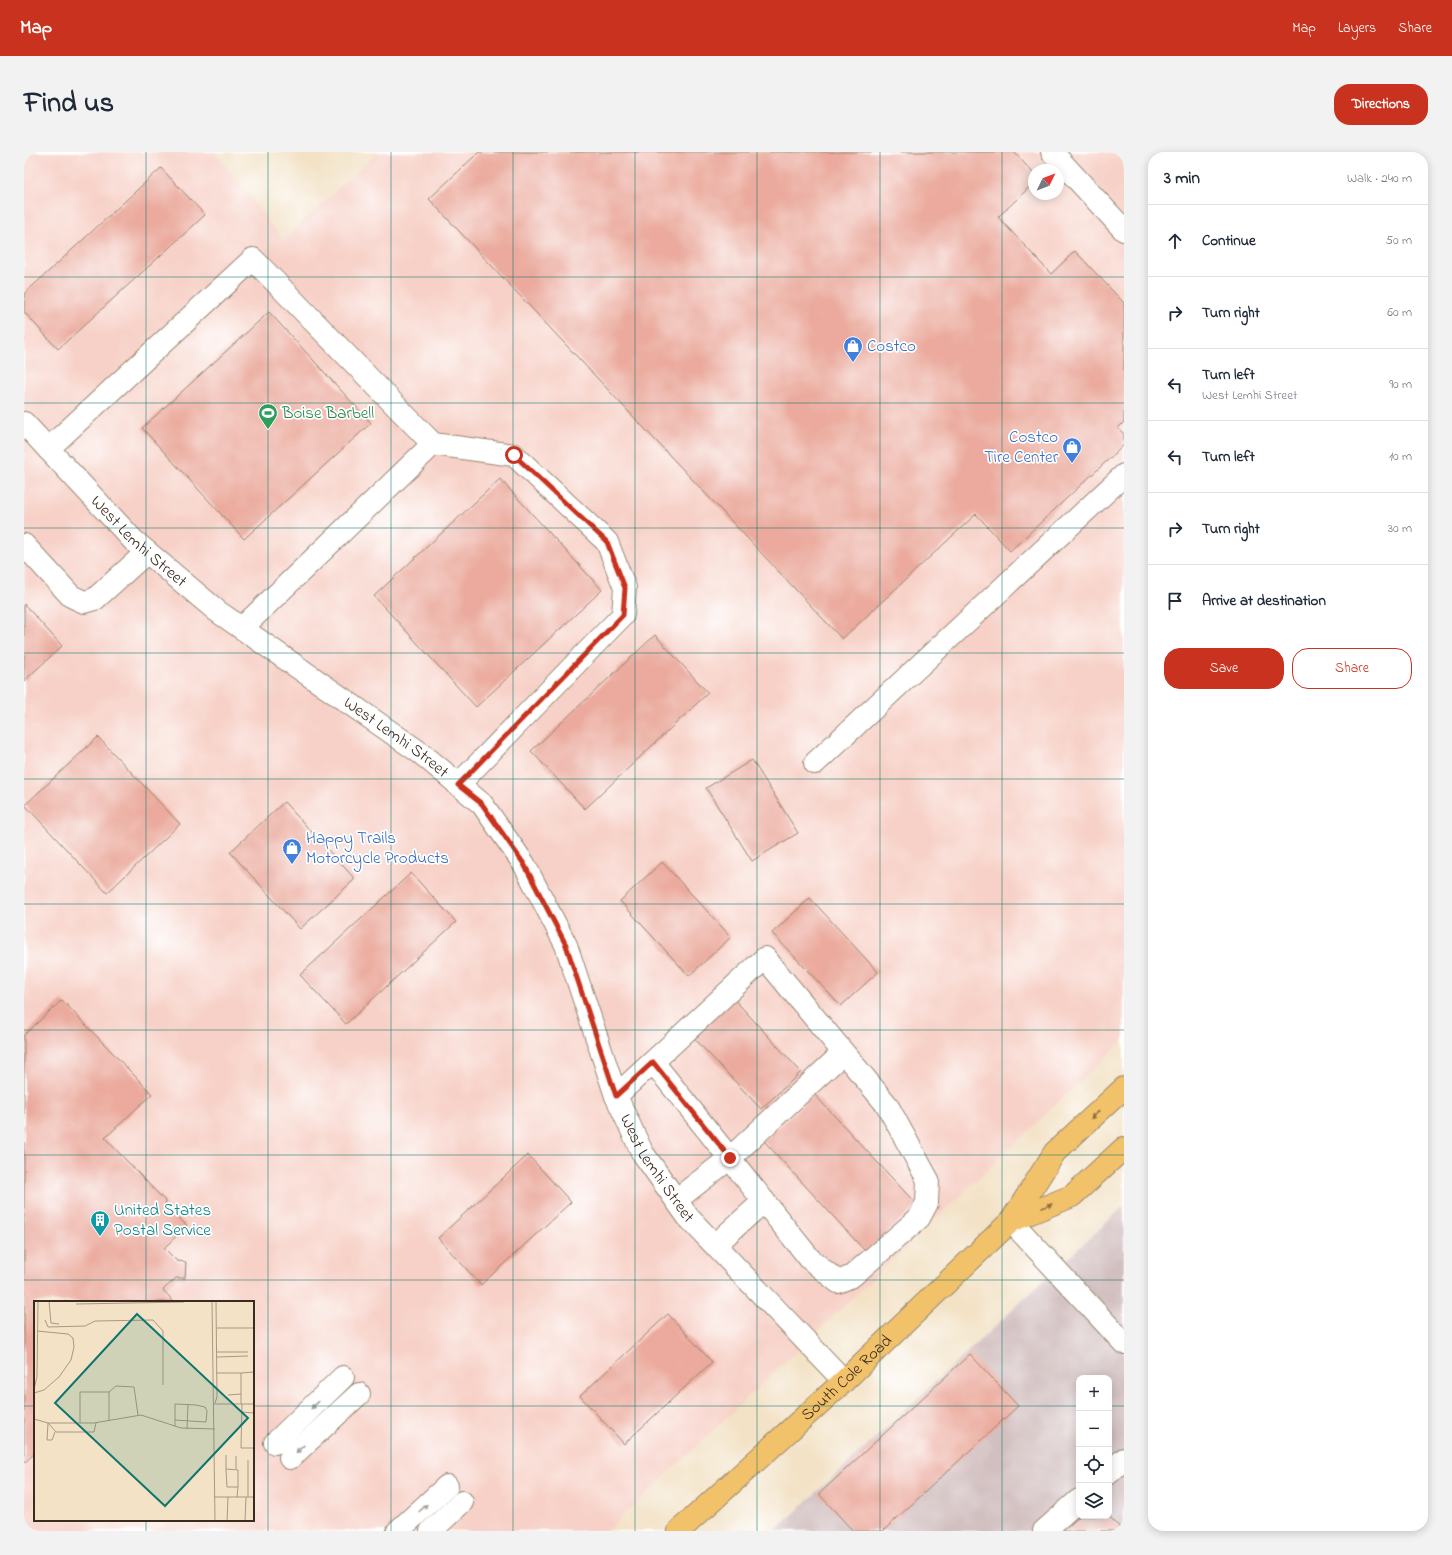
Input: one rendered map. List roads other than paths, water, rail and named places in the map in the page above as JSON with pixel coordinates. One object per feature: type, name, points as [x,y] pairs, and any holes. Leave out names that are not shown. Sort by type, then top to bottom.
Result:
[{"type":"main road","name":"South Cole Road","points":[[679,1531],[844,1381],[1011,1221],[1055,1152],[1124,1088]]},
{"type":"main road","name":"South Cole Road","points":[[1011,1221],[1072,1196],[1124,1148]]},
{"type":"street","points":[[1052,152],[1124,230]]},
{"type":"street","points":[[48,449],[253,259],[433,444],[514,455],[607,542],[625,588],[623,615],[458,785]]},
{"type":"street","name":"West Lemhi Street","points":[[26,428],[48,449],[134,541],[217,611],[422,754],[482,804],[524,864],[566,945],[616,1096],[642,1152],[688,1217],[844,1381]]},
{"type":"street","points":[[242,628],[433,444]]},
{"type":"street","points":[[815,763],[1124,475]]},
{"type":"street","points":[[24,545],[71,596],[84,602],[95,599],[147,552]]},
{"type":"street","points":[[616,1096],[765,958],[887,1105],[928,1180],[927,1202],[919,1218],[852,1276],[838,1282],[810,1259],[653,1062]]},
{"type":"street","points":[[676,1200],[730,1158],[843,1053]]},
{"type":"street","points":[[715,1245],[764,1201]]},
{"type":"street","points":[[1011,1221],[1124,1343]]},
{"type":"street","points":[[343,1377],[283,1451],[359,1394]]},
{"type":"street","points":[[398,1531],[447,1486]]},
{"type":"street","points":[[431,1531],[462,1502]]},
{"type":"street","points":[[1044,1531],[1076,1503]]},
{"type":"place","name":"Costco","points":[[853,363]]},
{"type":"place","name":"Boise Barbell","points":[[268,430]]},
{"type":"place","name":"Costco Tire Center","points":[[1072,464]]},
{"type":"place","name":"Happy Trails Motorcycle Products","points":[[292,865]]},
{"type":"place","name":"United States Postal Service","points":[[100,1237]]}]
